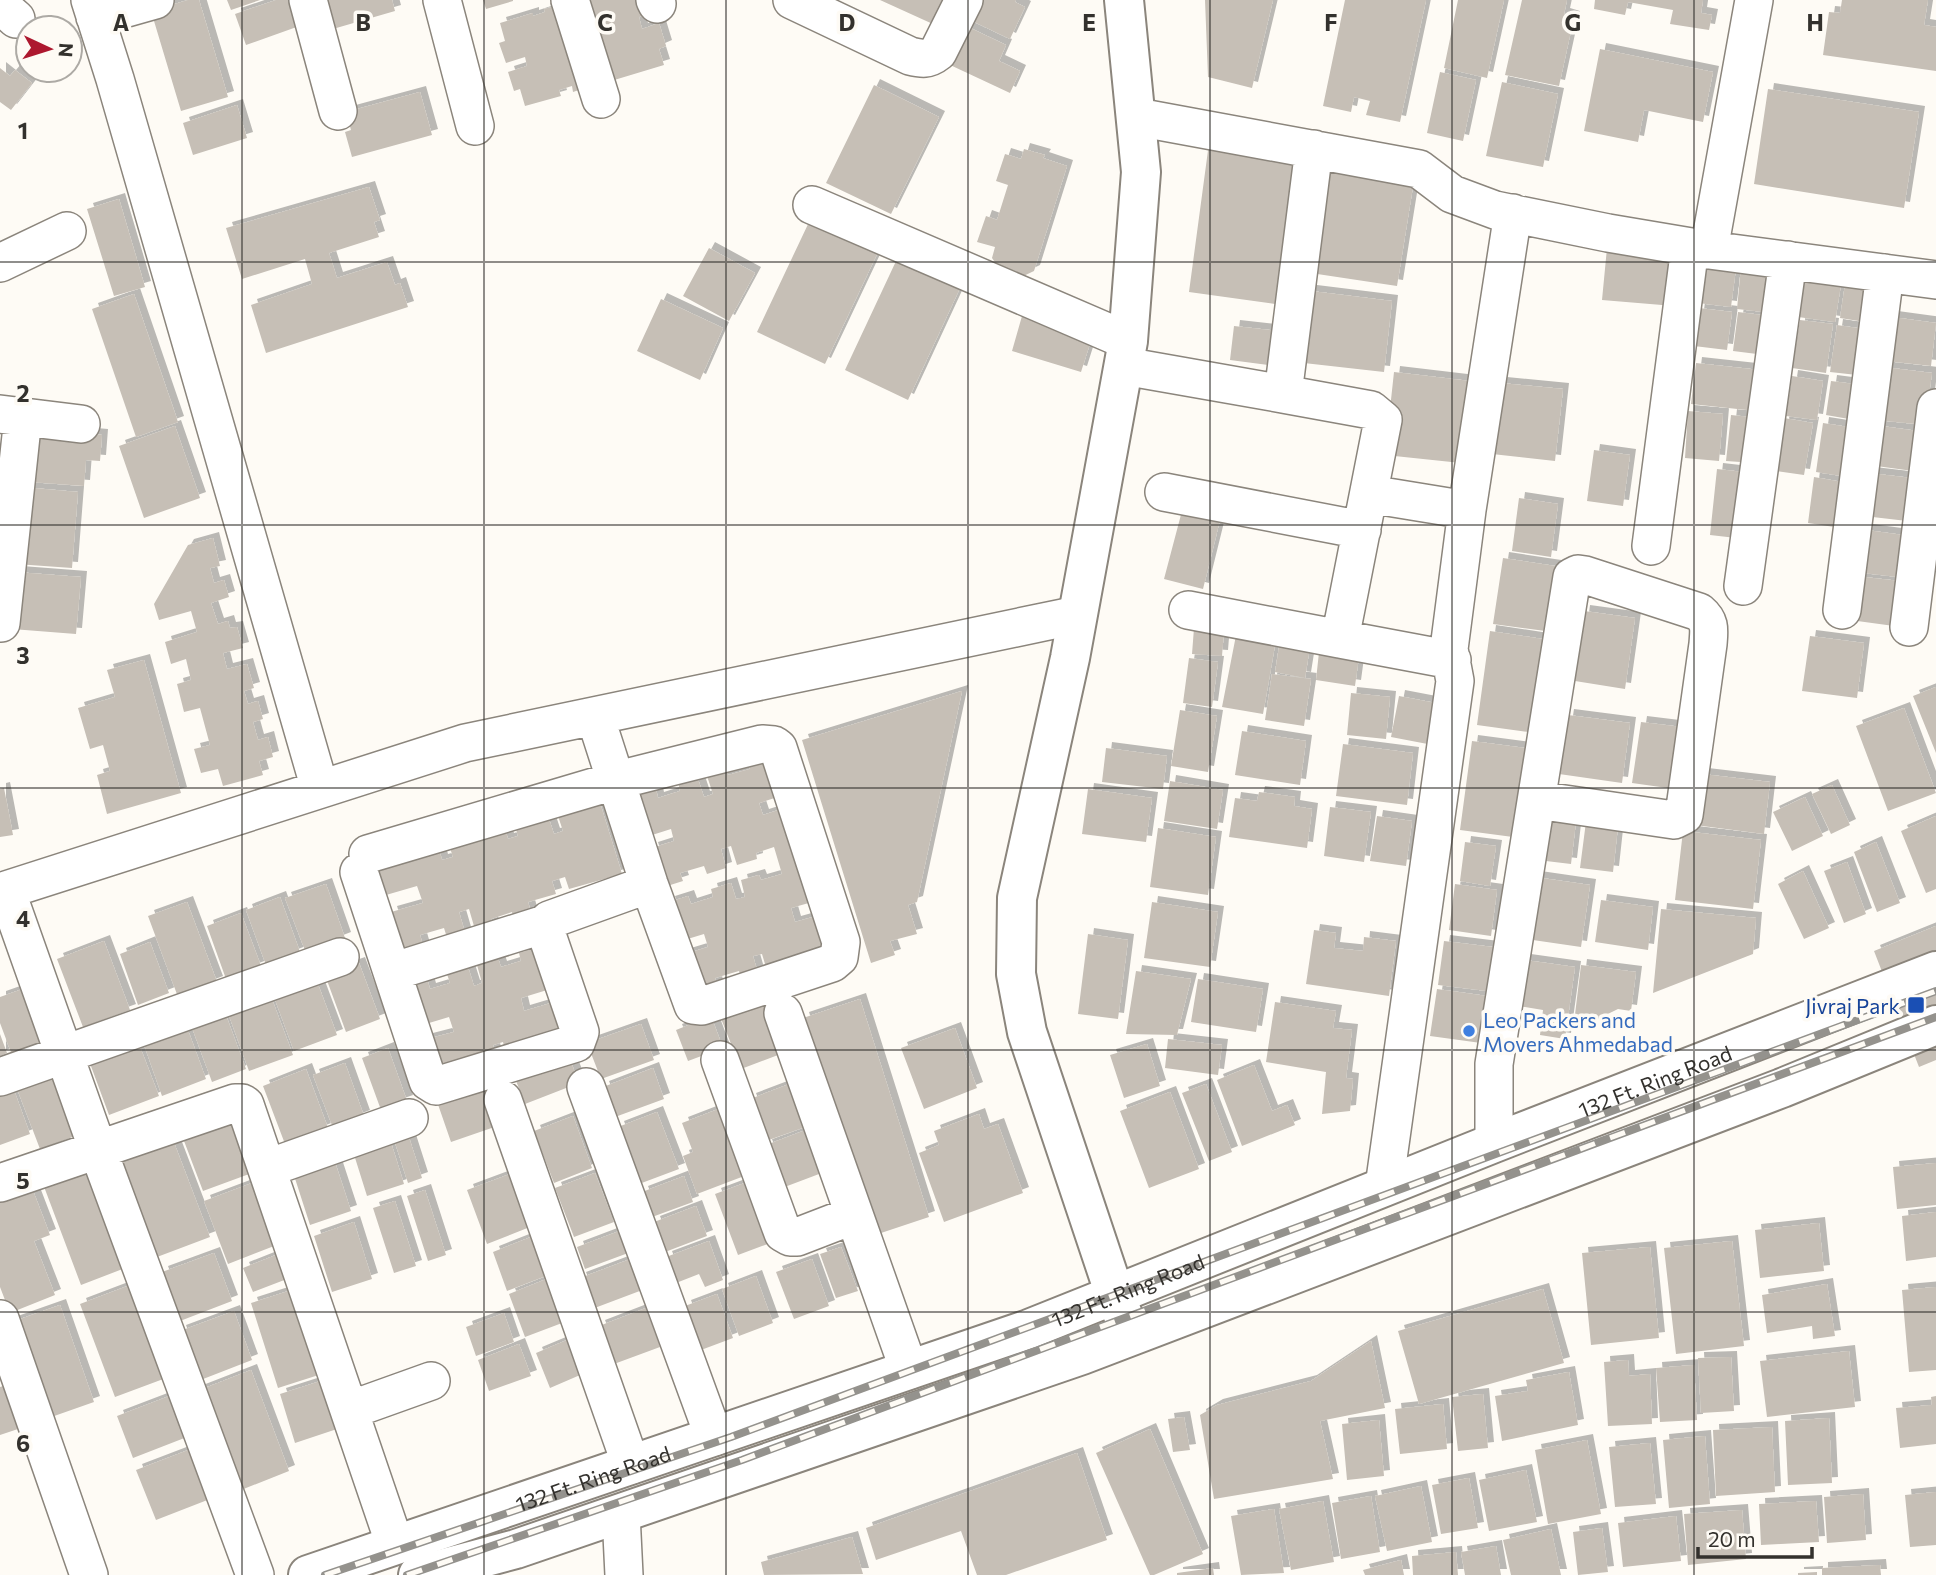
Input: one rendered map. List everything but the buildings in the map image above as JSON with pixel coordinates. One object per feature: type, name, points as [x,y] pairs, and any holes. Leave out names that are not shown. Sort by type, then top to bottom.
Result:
[{"type":"main road","points":[[1125,0],[1141,172],[1126,354],[1077,615],[1017,898],[1016,974],[1027,1032],[1130,1335]]},
{"type":"main road","name":"132 Ft. Ring Road","points":[[308,1575],[1030,1329],[1384,1186],[1936,971]]},
{"type":"main road","name":"132 Ft. Ring Road","points":[[418,1575],[516,1549],[1082,1355],[1782,1088],[1936,1026]]},
{"type":"street","points":[[155,0],[93,8],[320,789]]},
{"type":"street","points":[[308,0],[338,111]]},
{"type":"street","points":[[442,0],[475,125]]},
{"type":"street","points":[[570,0],[601,99]]},
{"type":"street","points":[[792,0],[910,56],[922,59],[931,58],[938,52],[964,0]]},
{"type":"street","points":[[1651,546],[1700,248],[1755,0]]},
{"type":"street","points":[[1137,117],[1419,169],[1452,194],[1495,210],[1700,248],[1936,279]]},
{"type":"street","points":[[1283,394],[1314,149]]},
{"type":"street","points":[[812,205],[1126,354],[1283,394],[1371,410],[1378,414],[1383,420],[1382,432],[1340,639]]},
{"type":"street","points":[[1384,1186],[1455,681],[1449,649],[1467,510],[1513,213]]},
{"type":"street","points":[[0,262],[67,231]]},
{"type":"street","points":[[1743,586],[1788,260]]},
{"type":"street","points":[[1842,610],[1885,273]]},
{"type":"street","points":[[1909,627],[1936,408]]},
{"type":"street","points":[[1,623],[11,416],[81,424]]},
{"type":"street","points":[[1164,492],[1363,530]]},
{"type":"street","points":[[1369,494],[1467,510]]},
{"type":"street","points":[[1494,1143],[1494,1065],[1572,577],[1585,575],[1699,612],[1709,622],[1708,644],[1684,815],[1674,820],[1537,800]]},
{"type":"street","points":[[1188,610],[1452,660]]},
{"type":"street","points":[[255,1575],[3,891],[466,743],[1077,615]]},
{"type":"street","points":[[545,923],[580,1032],[576,1043],[436,1086],[428,1082],[392,972],[363,863],[614,781],[761,744],[774,745],[778,748],[842,951],[832,963],[702,1006],[692,1005],[614,781],[596,716]]},
{"type":"street","points":[[392,972],[545,923],[649,884]]},
{"type":"street","points":[[0,1077],[340,957]]},
{"type":"street","points":[[783,1013],[909,1370]]},
{"type":"street","points":[[720,1060],[783,1233],[797,1237],[854,1215]]},
{"type":"street","points":[[586,1087],[714,1437]]},
{"type":"street","points":[[503,1100],[631,1465]]},
{"type":"street","points":[[0,1184],[242,1102],[246,1105],[395,1545]]},
{"type":"street","points":[[268,1168],[409,1118]]},
{"type":"street","points":[[0,1319],[89,1575]]},
{"type":"street","points":[[350,1410],[431,1381]]},
{"type":"street","points":[[621,1514],[624,1575]]},
{"type":"railway","points":[[325,1575],[731,1437],[1936,991]]},
{"type":"railway","points":[[407,1575],[742,1460],[1936,1017]]},
{"type":"place","name":"Jivraj Park","points":[[1916,1005]]},
{"type":"place","name":"Leo Packers and Movers Ahmedabad","points":[[1469,1031]]}]
